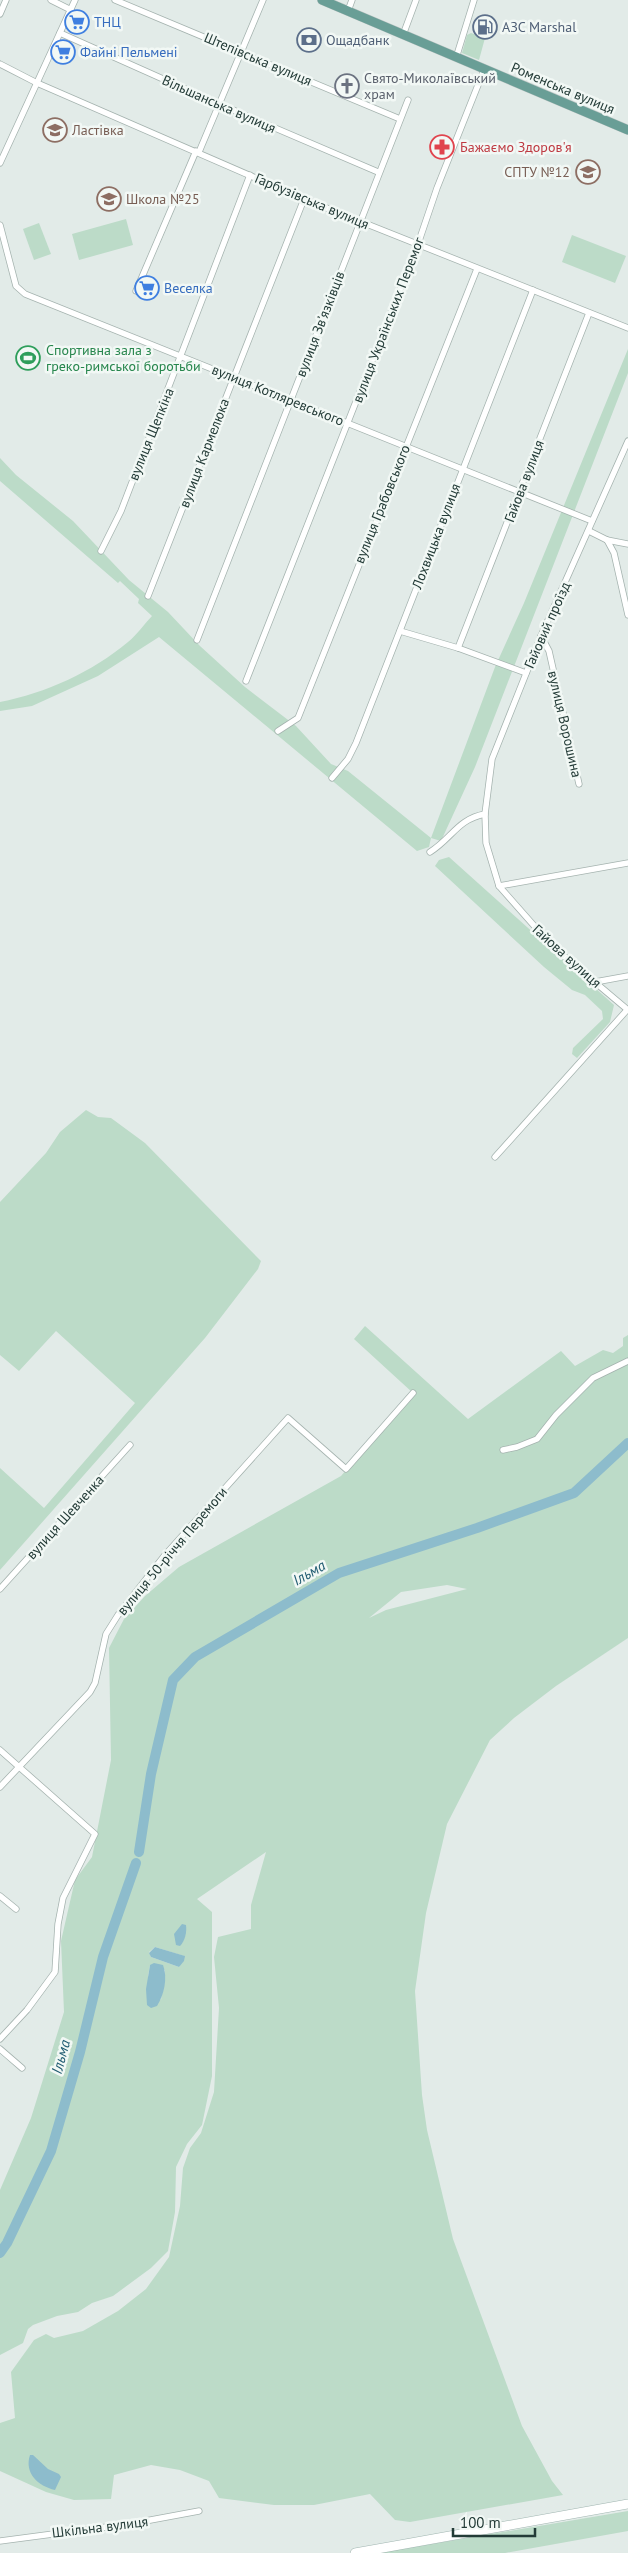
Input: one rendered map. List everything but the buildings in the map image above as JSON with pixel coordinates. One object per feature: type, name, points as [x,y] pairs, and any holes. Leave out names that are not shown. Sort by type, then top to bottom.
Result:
[{"type":"main road","name":"Роменська вулиця","points":[[322,0],[628,130]]},
{"type":"street","points":[[0,14],[6,0]]},
{"type":"street","points":[[51,0],[70,10]]},
{"type":"street","points":[[0,163],[75,0]]},
{"type":"street","name":"Штепівська вулиця","points":[[115,0],[400,119]]},
{"type":"street","points":[[136,291],[263,0]]},
{"type":"street","points":[[348,11],[352,0]]},
{"type":"street","points":[[403,35],[416,0]]},
{"type":"street","points":[[456,58],[474,0]]},
{"type":"street","name":"Вільшанська вулиця","points":[[60,33],[378,172]]},
{"type":"street","name":"Гарбузівська вулиця","points":[[0,64],[37,83],[198,151],[304,199],[628,328]]},
{"type":"street","name":"вулиця Українських Перемог","points":[[246,681],[418,244],[437,188],[484,70]]},
{"type":"street","name":"вулиця Звʼязківців","points":[[197,640],[378,172],[408,100]]},
{"type":"street","name":"вулиця Щепкіна","points":[[100,552],[121,511],[182,357],[250,175]]},
{"type":"street","name":"вулиця Кармелюка","points":[[148,596],[304,199]]},
{"type":"street","name":"вулиця Котляревського","points":[[0,225],[1,235],[16,286],[25,294],[592,521]]},
{"type":"street","name":"вулиця Грабовського","points":[[278,731],[298,718],[477,269]]},
{"type":"street","name":"Лохвицька вулиця","points":[[332,778],[348,759],[356,743],[533,290]]},
{"type":"street","name":"Гайова вулиця","points":[[458,648],[589,313]]},
{"type":"street","name":"Гайовий проїзд","points":[[485,814],[492,759],[541,636],[628,441]]},
{"type":"street","points":[[588,531],[607,540],[628,544]]},
{"type":"street","points":[[607,540],[614,553],[628,615]]},
{"type":"street","points":[[400,631],[458,648],[526,672]]},
{"type":"street","name":"вулиця Ворошина","points":[[541,636],[549,651],[579,784]]},
{"type":"street","points":[[430,852],[445,843],[470,817],[485,814]]},
{"type":"street","name":"Гайова вулиця","points":[[485,814],[486,843],[500,886],[542,936],[628,1010]]},
{"type":"street","points":[[500,886],[628,864]]},
{"type":"street","points":[[595,982],[628,976]]},
{"type":"street","points":[[495,1157],[628,1010]]},
{"type":"street","points":[[503,1450],[537,1439],[556,1415],[593,1378],[628,1361]]},
{"type":"street","name":"вулиця 50-річчя Перемоги","points":[[0,1787],[90,1692],[95,1683],[106,1634],[127,1602],[165,1555],[288,1418],[346,1469],[413,1393]]},
{"type":"street","name":"вулиця Шевченка","points":[[0,1589],[130,1444]]},
{"type":"street","points":[[0,1750],[94,1834],[64,1898],[58,1924],[56,1972],[27,2010],[0,2040]]},
{"type":"street","points":[[0,1896],[16,1909]]},
{"type":"street","points":[[0,2049],[22,2068]]},
{"type":"street","points":[[355,2553],[628,2504]]},
{"type":"street","name":"Шкільна вулиця","points":[[0,2541],[129,2524],[199,2511]]},
{"type":"green space","points":[[471,33],[485,38],[479,60],[462,53],[467,35]]},
{"type":"green space","points":[[126,219],[133,245],[79,260],[72,234]]},
{"type":"green space","points":[[39,223],[51,254],[34,260],[23,229]]},
{"type":"green space","points":[[572,235],[626,256],[615,283],[562,262]]},
{"type":"green space","points":[[628,349],[628,373],[475,767],[441,841],[431,838],[495,667],[524,603]]},
{"type":"green space","points":[[0,458],[16,475],[73,521],[129,580],[168,612],[200,646],[245,687],[296,726],[331,764],[348,771],[431,838],[429,847],[417,851],[159,637],[98,676],[32,706],[0,711],[0,702],[51,687],[99,663],[131,639],[152,616],[138,603],[139,599],[120,581],[118,583],[0,481]]},
{"type":"green space","points":[[449,857],[614,1005],[610,1022],[577,1058],[572,1054],[573,1048],[603,1019],[602,1011],[585,995],[572,990],[544,967],[435,866],[439,860]]},
{"type":"green space","points":[[86,1110],[98,1117],[111,1118],[145,1143],[261,1261],[258,1269],[205,1338],[0,1570],[0,1468],[44,1508],[135,1403],[56,1331],[19,1371],[0,1355],[0,1202],[46,1153],[60,1132]]},
{"type":"green space","points":[[365,1326],[468,1419],[561,1351],[575,1366],[603,1350],[613,1353],[623,1346],[623,1338],[628,1335],[628,1638],[556,1686],[514,1718],[490,1740],[447,1824],[426,1913],[415,1991],[422,2095],[427,2130],[453,2239],[522,2426],[552,2481],[563,2495],[410,2522],[395,2520],[370,2494],[314,2505],[274,2505],[219,2498],[209,2481],[180,2470],[151,2465],[114,2475],[111,2499],[74,2500],[46,2492],[0,2471],[0,2423],[15,2418],[11,2372],[34,2340],[46,2334],[54,2338],[83,2331],[118,2311],[146,2289],[169,2257],[180,2206],[183,2168],[190,2148],[201,2133],[214,2092],[219,2008],[214,1957],[218,1937],[251,1929],[251,1905],[266,1852],[197,1899],[212,1912],[212,2076],[202,2125],[187,2144],[176,2167],[175,2212],[168,2251],[151,2268],[113,2296],[92,2303],[78,2312],[57,2316],[33,2325],[28,2329],[23,2343],[0,2355],[0,2190],[31,2118],[64,2012],[61,1941],[75,1880],[92,1857],[111,1760],[109,1648],[124,1619],[145,1596],[179,1567],[341,1476],[413,1393],[354,1339]],"holes":[[[447,1585],[467,1589],[386,1610],[369,1618],[401,1592]],[[155,1947],[184,1956],[179,1967],[151,1957],[149,1952]],[[150,1965],[165,1970],[161,2000],[148,1976]]]},
{"type":"green space","points":[[628,2511],[628,2531],[505,2553],[378,2553]]},
{"type":"water","points":[[182,1924],[186,1925],[186,1931],[180,1946],[176,1945],[174,1934]]},
{"type":"water","points":[[155,1947],[185,1956],[184,1961],[179,1967],[151,1957],[149,1953]]},
{"type":"water","points":[[154,1963],[163,1965],[165,1981],[157,2006],[151,2008],[147,2005],[146,1989],[150,1965]]},
{"type":"water","points":[[30,2455],[33,2455],[48,2469],[59,2474],[61,2477],[55,2490],[43,2485],[34,2478],[29,2468]]},
{"type":"waterway","name":"Ільма","points":[[139,1852],[151,1774],[173,1680],[195,1657],[339,1573],[477,1528],[574,1493],[628,1443]]},
{"type":"waterway","name":"Ільма","points":[[0,2253],[7,2243],[51,2151],[80,2052],[103,1957],[136,1863]]},
{"type":"place","name":"ТНЦ","points":[[77,22]]},
{"type":"place","name":"АЗС Marshal","points":[[485,27]]},
{"type":"place","name":"Ощадбанк","points":[[309,40]]},
{"type":"place","name":"Файні Пельмені","points":[[63,52]]},
{"type":"place","name":"Свято-Миколаївський храм","points":[[347,86]]},
{"type":"place","name":"Ластівка","points":[[55,130]]},
{"type":"place","name":"Бажаємо Здоров'я","points":[[442,147]]},
{"type":"place","name":"СПТУ №12","points":[[588,172]]},
{"type":"place","name":"Школа №25","points":[[109,199]]},
{"type":"place","name":"Веселка","points":[[147,288]]},
{"type":"place","name":"Спортивна зала з греко-римської боротьби","points":[[28,358]]}]
